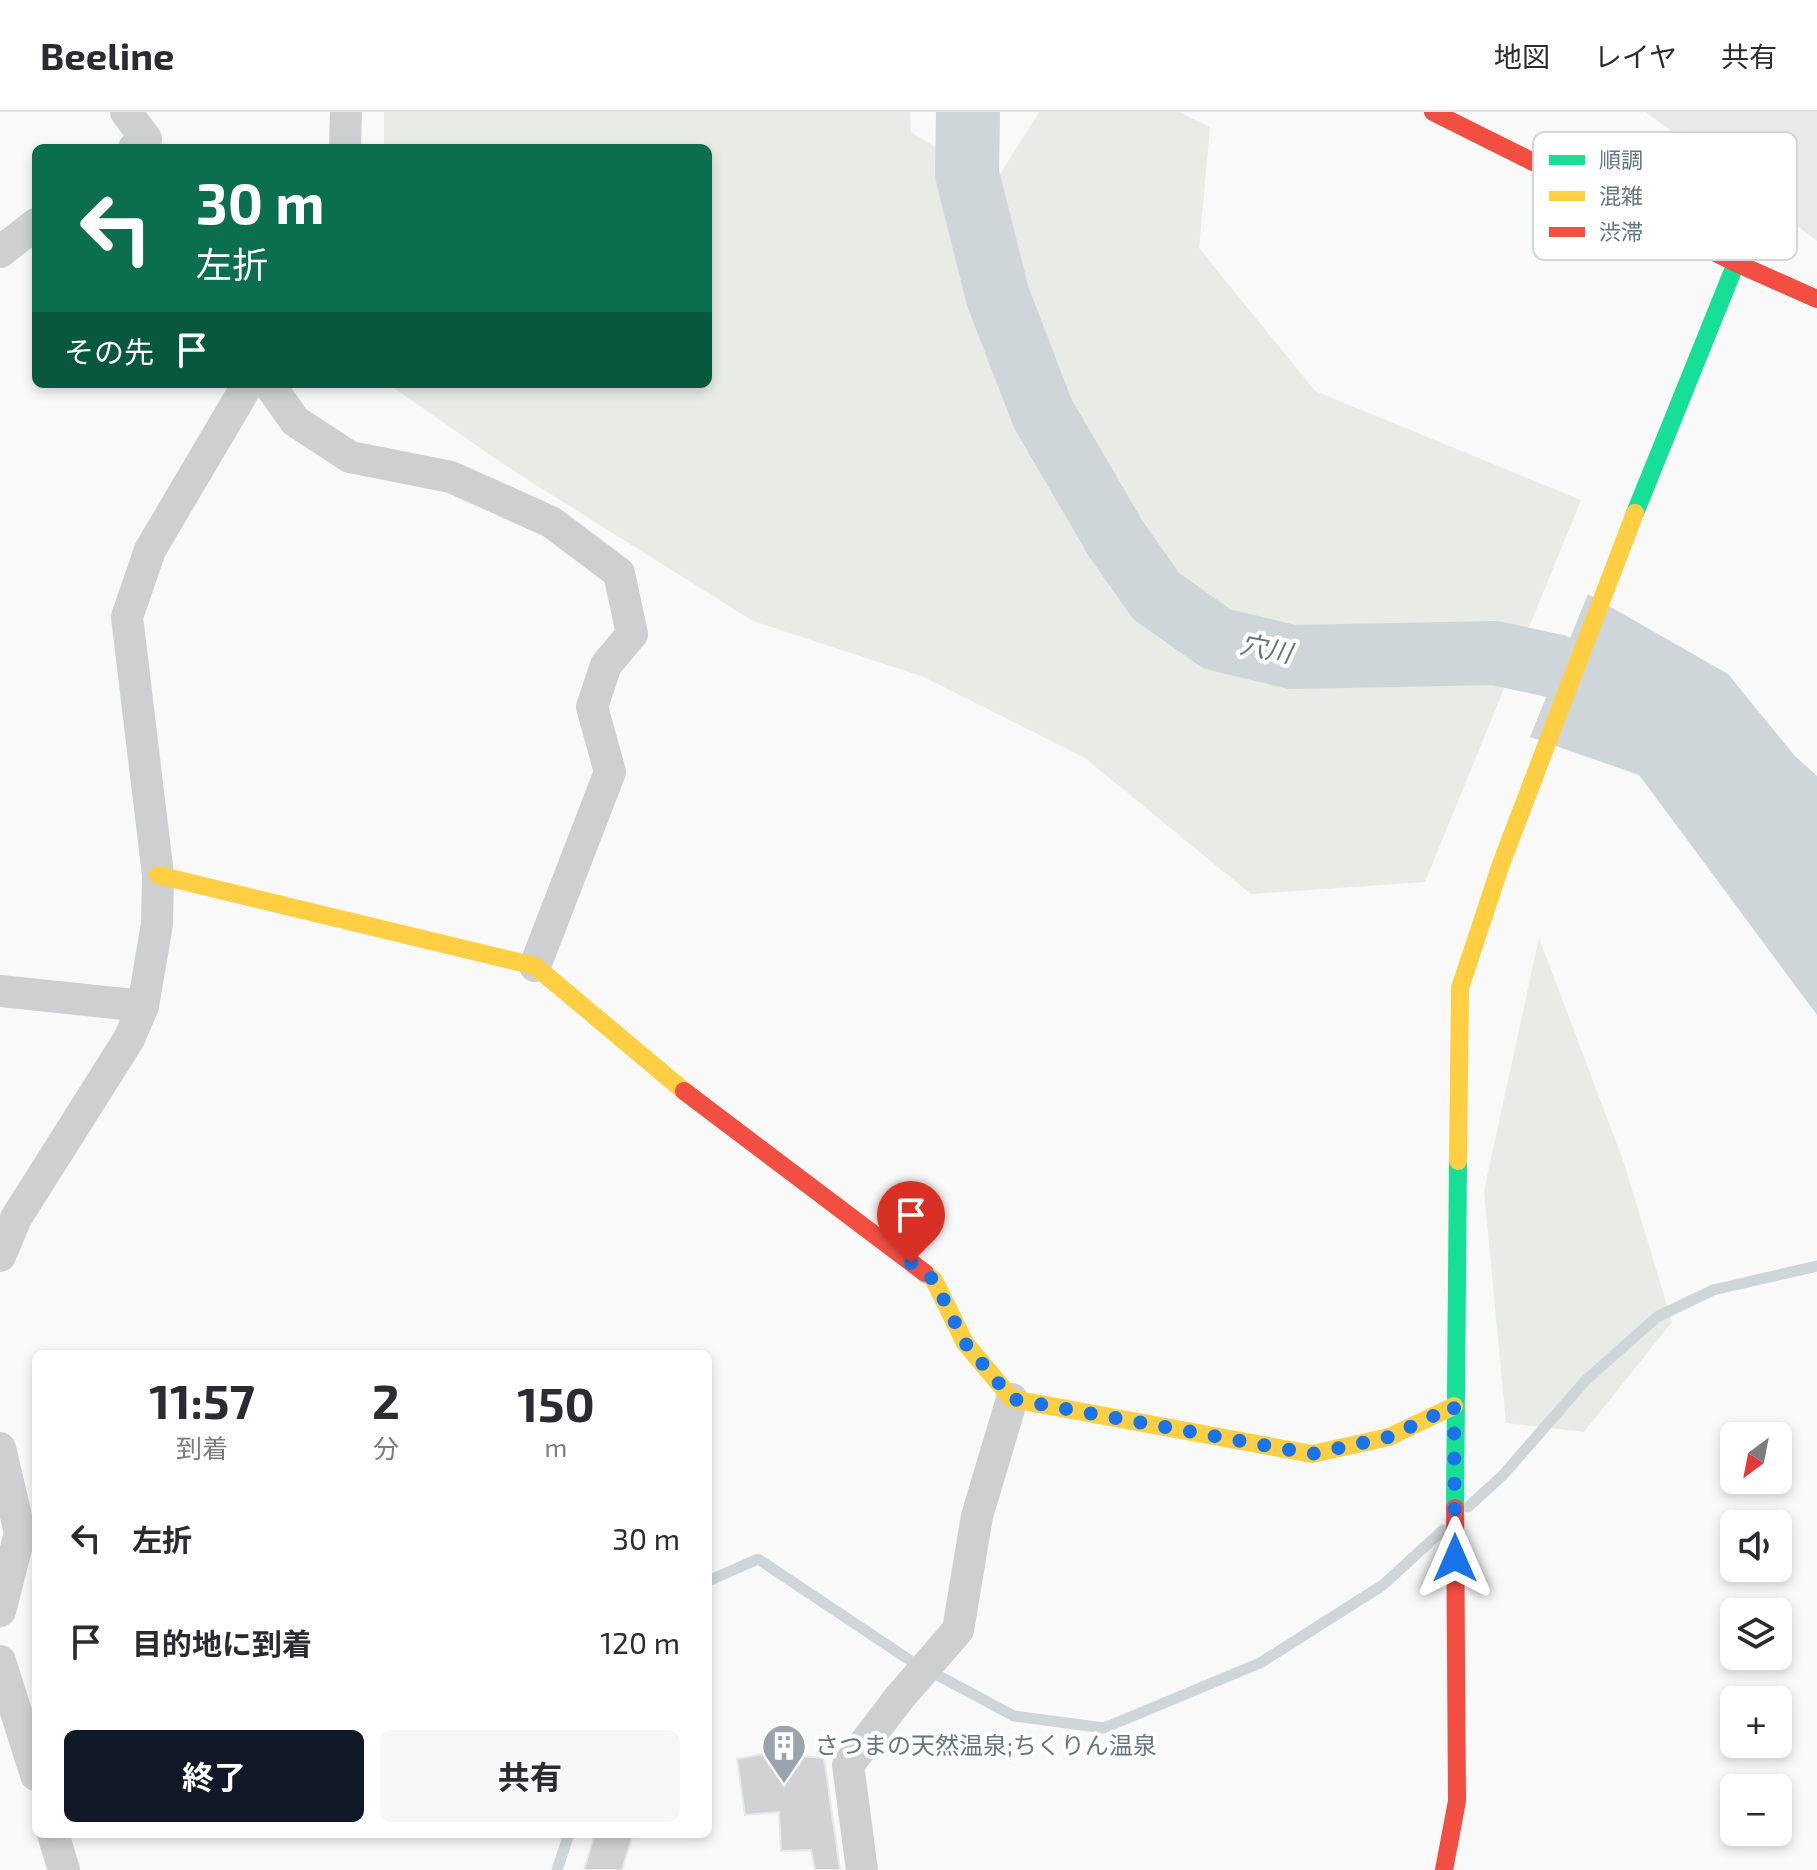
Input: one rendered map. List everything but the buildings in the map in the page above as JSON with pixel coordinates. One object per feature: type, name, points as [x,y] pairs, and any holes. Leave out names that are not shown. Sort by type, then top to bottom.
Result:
[{"type":"street","points":[[126,112],[146,139],[139,144]]},
{"type":"street","points":[[345,144],[346,112]]},
{"type":"street","points":[[1433,112],[1533,162]]},
{"type":"street","points":[[0,252],[32,227]]},
{"type":"street","points":[[1730,260],[1817,299]]},
{"type":"street","points":[[1444,1870],[1457,1801],[1454,1406],[1460,988],[1501,864],[1642,494],[1736,263]]},
{"type":"street","points":[[0,1256],[16,1218],[129,1039],[143,1006],[157,924],[158,875],[127,617],[150,550],[246,388]]},
{"type":"street","points":[[272,388],[295,421],[350,457],[451,477],[551,522],[619,573],[632,634],[606,665],[592,707],[610,772],[535,966]]},
{"type":"street","points":[[158,875],[535,966],[720,1121],[934,1280],[965,1343],[1012,1399],[1312,1454],[1389,1437],[1454,1406]]},
{"type":"street","points":[[0,991],[143,1006]]},
{"type":"street","points":[[862,1870],[848,1765],[900,1697],[958,1630],[977,1516],[1012,1399]]},
{"type":"street","points":[[0,1448],[20,1533],[0,1611]]},
{"type":"street","points":[[0,1661],[32,1762]]},
{"type":"street","points":[[54,1838],[64,1870]]},
{"type":"shaded area","points":[[384,112],[910,112],[911,132],[994,184],[1039,112],[1179,112],[1210,127],[1199,248],[1315,391],[1581,500],[1425,882],[1251,894],[1085,758],[924,677],[753,621],[509,468],[394,388],[712,388],[712,144],[384,144]]},
{"type":"shaded area","points":[[1646,112],[1817,112],[1817,241],[1797,226],[1797,132],[1673,132]]},
{"type":"shaded area","points":[[1588,594],[1728,674],[1794,755],[1817,776],[1817,1015],[1639,775],[1530,737]]},
{"type":"shaded area","points":[[1539,938],[1624,1163],[1672,1322],[1584,1432],[1506,1423],[1484,1191]]},
{"type":"waterway","name":"穴川","points":[[968,112],[967,174],[998,297],[1043,414],[1116,539],[1156,596],[1217,639],[1292,657],[1495,653],[1555,666],[1632,700]]},
{"type":"waterway","points":[[1468,1507],[1503,1475],[1586,1380],[1657,1317],[1713,1290],[1817,1266]]},
{"type":"waterway","points":[[712,1579],[758,1559],[911,1661],[1014,1716],[1104,1728],[1260,1663],[1383,1585],[1443,1530]]},
{"type":"waterway","points":[[557,1870],[568,1838]]},
{"type":"traffic: fast","points":[[1635,513],[1736,263]]},
{"type":"traffic: fast","points":[[1455,1508],[1458,1161]]},
{"type":"traffic: slow","points":[[1458,1161],[1460,988],[1501,864],[1635,513]]},
{"type":"traffic: slow","points":[[158,875],[535,966],[684,1091]]},
{"type":"traffic: slow","points":[[925,1273],[934,1280],[965,1343],[1012,1399],[1312,1454],[1389,1437],[1454,1406]]},
{"type":"traffic: jam","points":[[1433,112],[1533,162]]},
{"type":"traffic: jam","points":[[1730,260],[1817,299]]},
{"type":"traffic: jam","points":[[684,1091],[925,1273]]},
{"type":"traffic: jam","points":[[1444,1870],[1457,1801],[1455,1508]]},
{"type":"place","name":"さつまの天然温泉;ちくりん温泉","points":[[784,1785]]},
{"type":"route","points":[[911,1263],[934,1280],[965,1343],[1012,1399],[1312,1454],[1389,1437],[1454,1406],[1455,1558]]}]
